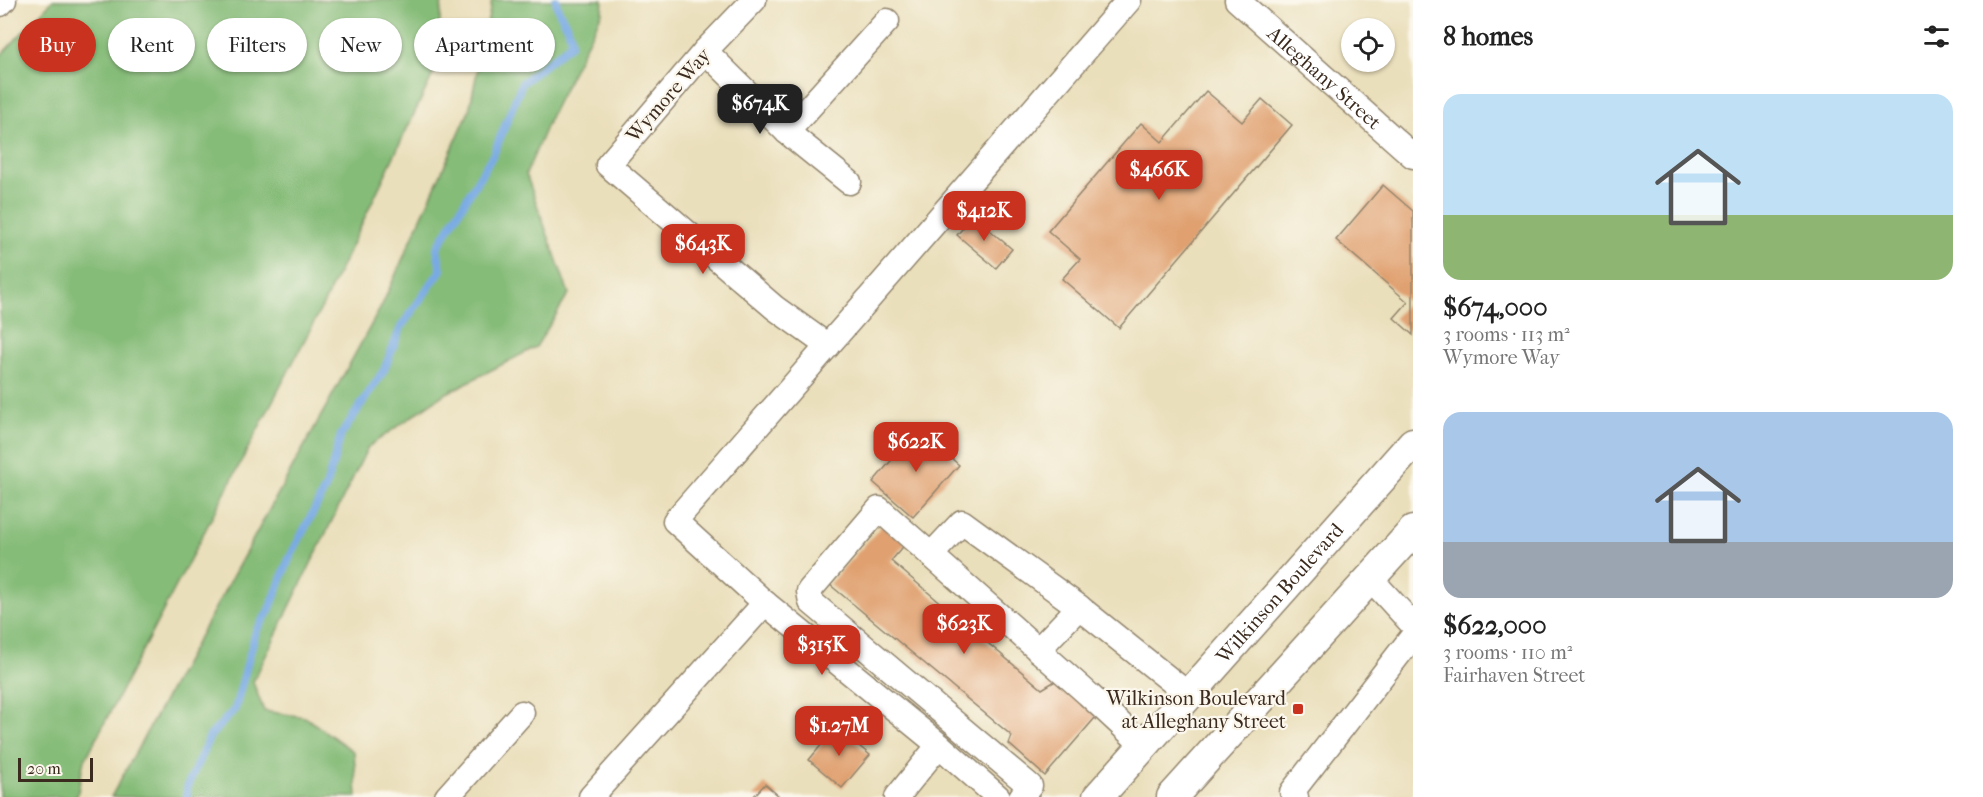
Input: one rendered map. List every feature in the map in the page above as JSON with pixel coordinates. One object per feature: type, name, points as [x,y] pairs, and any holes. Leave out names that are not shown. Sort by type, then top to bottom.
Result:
[{"type":"main road","name":"Wilkinson Boulevard","points":[[1098,797],[1413,443]]},
{"type":"main road","points":[[1172,797],[1413,531]]},
{"type":"street","points":[[0,4],[4,0]]},
{"type":"street","name":"Wymore Way","points":[[754,0],[705,51],[608,165],[775,308],[828,346]]},
{"type":"street","points":[[998,797],[765,603],[675,521],[1129,0]]},
{"type":"street","name":"Alleghany Street","points":[[1237,0],[1413,156]]},
{"type":"street","points":[[787,132],[887,21]]},
{"type":"street","points":[[705,51],[787,132],[849,182]]},
{"type":"street","points":[[1021,797],[1030,786],[811,602],[809,591],[879,509],[1144,746]]},
{"type":"street","points":[[932,555],[962,522],[1079,607],[1189,695]]},
{"type":"street","points":[[1370,578],[1413,625]]},
{"type":"street","points":[[591,797],[765,603]]},
{"type":"street","points":[[1038,650],[1079,607]]},
{"type":"street","points":[[1296,797],[1292,792],[1413,636]]},
{"type":"street","points":[[447,797],[522,713]]},
{"type":"street","points":[[897,797],[939,746]]},
{"type":"green space","points":[[53,0],[442,0],[440,18],[414,18],[414,72],[434,72],[324,303],[83,764],[77,797],[0,797],[0,56],[18,37],[18,72],[96,72],[96,18],[36,18]]},
{"type":"green space","points":[[492,0],[603,0],[602,13],[552,113],[526,174],[569,294],[536,347],[443,395],[368,447],[253,682],[264,711],[305,717],[354,752],[357,797],[111,797],[382,305],[469,111],[477,72],[555,72],[555,18],[488,18]]},
{"type":"building","points":[[1206,91],[1242,122],[1262,99],[1292,125],[1119,328],[1062,279],[1080,259],[1048,231],[1141,123],[1162,142]]},
{"type":"building","points":[[1383,185],[1413,211],[1413,335],[1394,318],[1408,302],[1336,240]]},
{"type":"building","points":[[973,216],[1012,249],[996,268],[957,235]]},
{"type":"building","points":[[918,429],[959,465],[913,517],[873,482]]},
{"type":"building","points":[[885,522],[907,542],[891,561],[1042,689],[1062,677],[1101,711],[1045,776],[1009,744],[1012,736],[829,584]]},
{"type":"building","points":[[836,727],[870,755],[842,788],[809,760]]},
{"type":"building","points":[[765,784],[780,797],[753,797]]},
{"type":"waterway","points":[[187,797],[187,787],[210,736],[235,709],[256,631],[269,611],[289,559],[326,487],[341,435],[384,370],[401,327],[441,270],[437,248],[494,153],[522,83],[571,44],[569,31],[556,0]]},
{"type":"place","name":"Wilkinson Boulevard at Alleghany Street","points":[[1298,709]]}]
